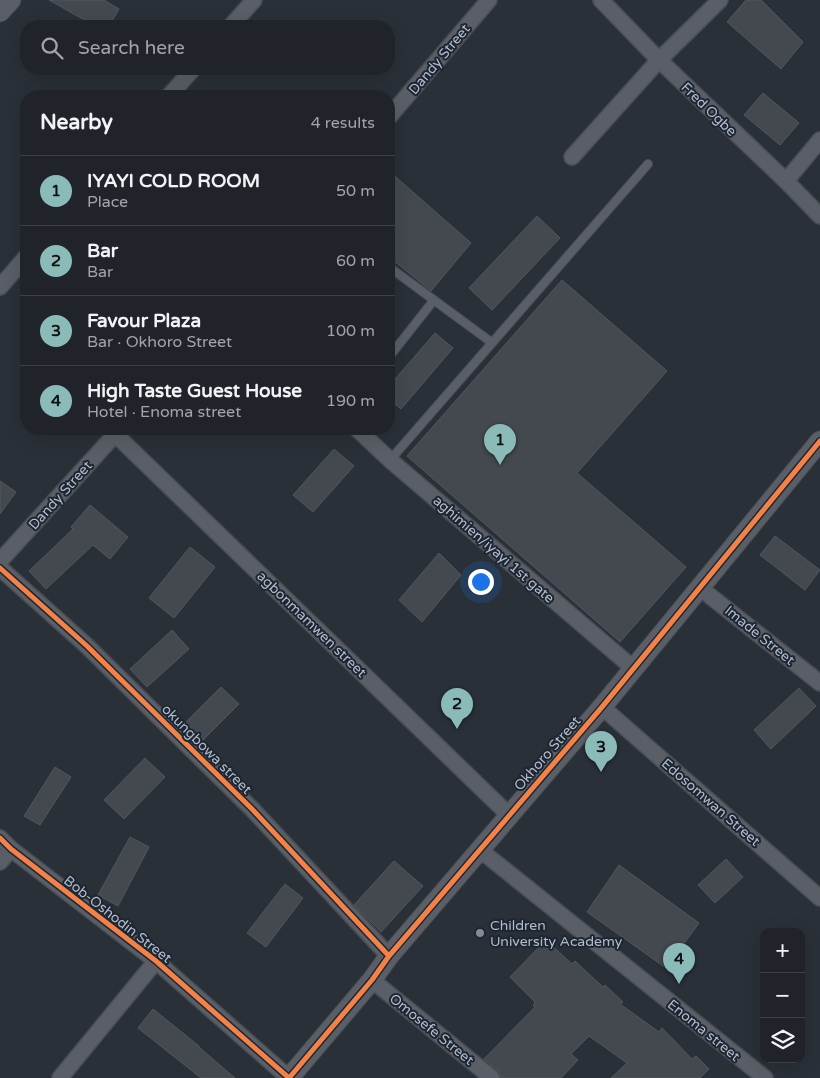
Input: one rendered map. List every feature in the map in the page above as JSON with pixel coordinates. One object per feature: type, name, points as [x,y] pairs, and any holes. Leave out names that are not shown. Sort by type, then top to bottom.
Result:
[{"type":"street","points":[[0,12],[11,0]]},
{"type":"street","points":[[236,20],[254,0]]},
{"type":"street","name":"Dandy Street","points":[[395,110],[489,0]]},
{"type":"street","name":"Fred Ogbe","points":[[601,0],[659,60],[820,216]]},
{"type":"street","points":[[572,157],[659,60],[720,0]]},
{"type":"street","points":[[174,90],[188,75]]},
{"type":"street","points":[[786,181],[820,140]]},
{"type":"street","points":[[0,287],[20,264]]},
{"type":"street","name":"Dandy Street","points":[[0,561],[114,435]]},
{"type":"street","name":"agbonmamwen street","points":[[122,435],[508,815]]},
{"type":"street","name":"aghimien/iyayi 1st gate","points":[[363,435],[390,460],[633,668]]},
{"type":"street","name":"Okhoro Street","points":[[289,1078],[372,980],[389,956],[602,707],[820,441]]},
{"type":"street","name":"okungbowa street","points":[[0,568],[87,646],[245,802],[389,956]]},
{"type":"street","name":"Imade Street","points":[[700,588],[820,683]]},
{"type":"street","name":"Edosomwan Street","points":[[602,707],[820,898]]},
{"type":"street","points":[[0,862],[6,844]]},
{"type":"street","name":"Bob-Oshodin Street","points":[[6,844],[156,961],[289,1078]]},
{"type":"street","name":"Enoma street","points":[[480,850],[765,1078]]},
{"type":"street","points":[[60,1078],[156,961]]},
{"type":"street","name":"Omosefe Street","points":[[372,980],[492,1078]]},
{"type":"lane","points":[[390,460],[648,164]]},
{"type":"lane","points":[[395,271],[491,342]]},
{"type":"lane","points":[[395,349],[434,300]]},
{"type":"building","points":[[49,0],[104,0],[119,9],[113,20],[84,20]]},
{"type":"building","points":[[746,0],[761,0],[803,42],[781,69],[727,22]]},
{"type":"building","points":[[763,93],[799,123],[780,145],[744,115]]},
{"type":"building","points":[[395,176],[471,243],[431,291],[395,262]]},
{"type":"building","points":[[537,216],[560,238],[492,310],[469,288]]},
{"type":"building","points":[[562,280],[667,371],[577,473],[686,567],[620,642],[407,456]]},
{"type":"building","points":[[435,333],[453,348],[401,409],[395,404],[395,379]]},
{"type":"building","points":[[334,449],[354,466],[313,512],[293,495]]},
{"type":"building","points":[[0,481],[16,492],[0,514]]},
{"type":"building","points":[[90,505],[128,537],[110,559],[93,545],[46,589],[29,571],[73,529],[71,527]]},
{"type":"building","points":[[775,536],[820,570],[805,590],[760,555]]},
{"type":"building","points":[[190,547],[215,567],[174,618],[149,598]]},
{"type":"building","points":[[439,553],[461,575],[422,622],[399,600]]},
{"type":"building","points":[[172,630],[189,649],[147,687],[130,669]]},
{"type":"building","points":[[221,687],[239,704],[203,740],[185,723]]},
{"type":"building","points":[[799,688],[816,706],[771,749],[754,730]]},
{"type":"building","points":[[145,758],[165,777],[124,819],[104,800]]},
{"type":"building","points":[[55,767],[71,777],[40,825],[24,816]]},
{"type":"building","points":[[130,837],[149,847],[118,906],[98,895]]},
{"type":"building","points":[[726,859],[743,877],[715,903],[698,885]]},
{"type":"building","points":[[394,861],[423,886],[381,932],[354,905]]},
{"type":"building","points":[[619,865],[699,923],[666,968],[587,912]]},
{"type":"building","points":[[285,884],[303,898],[266,947],[247,933]]},
{"type":"building","points":[[546,940],[572,964],[575,961],[603,987],[605,985],[623,1002],[620,1004],[659,1032],[662,1028],[692,1059],[696,1056],[709,1069],[700,1078],[611,1078],[627,1063],[589,1036],[571,1054],[578,1060],[561,1078],[502,1078],[498,1071],[484,1059],[535,1007],[533,1005],[535,1002],[510,977]]},
{"type":"building","points":[[153,1009],[235,1078],[201,1078],[138,1028]]},
{"type":"cycle path","points":[[0,838],[11,849],[156,961],[289,1078],[372,980],[389,956],[602,707],[820,441]]},
{"type":"cycle path","points":[[0,568],[87,646],[252,809],[389,956]]},
{"type":"place","name":"IYAYI COLD ROOM","points":[[500,465]]},
{"type":"place","name":"Bar","points":[[457,729]]},
{"type":"place","name":"Favour Plaza","points":[[601,772]]},
{"type":"place","name":"Children University Academy","points":[[480,933]]},
{"type":"place","name":"High Taste Guest House","points":[[679,984]]}]
